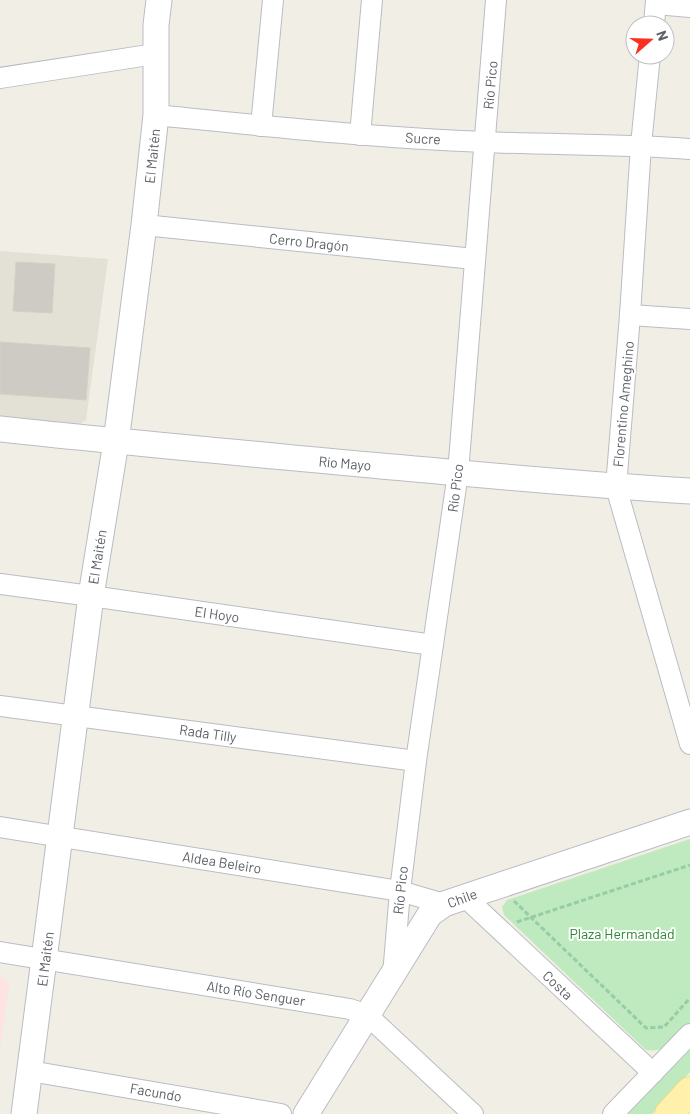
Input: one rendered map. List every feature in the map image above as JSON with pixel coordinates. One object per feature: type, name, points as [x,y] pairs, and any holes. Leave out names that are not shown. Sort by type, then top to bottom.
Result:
[{"type":"main road","points":[[670,1114],[690,1091]]},
{"type":"street","name":"El Maitén","points":[[24,1114],[91,596],[116,442],[144,225],[156,115],[155,54],[159,0]]},
{"type":"street","points":[[261,126],[273,0]]},
{"type":"street","points":[[360,135],[372,0]]},
{"type":"street","name":"Río Pico","points":[[393,975],[400,891],[416,761],[458,473],[496,0]]},
{"type":"street","points":[[655,15],[656,2],[690,7]]},
{"type":"street","points":[[0,78],[155,54]]},
{"type":"street","name":"Florentino Ameghino","points":[[649,65],[641,145],[616,487],[690,744]]},
{"type":"street","name":"Sucre","points":[[156,115],[360,135],[485,142],[641,145],[690,149]]},
{"type":"street","name":"Cerro Dragón","points":[[144,225],[474,259]]},
{"type":"street","points":[[630,315],[690,319]]},
{"type":"street","name":"Río Mayo","points":[[0,429],[116,442],[458,473],[616,487],[690,491]]},
{"type":"street","name":"El Hoyo","points":[[0,584],[433,645]]},
{"type":"street","name":"Rada Tilly","points":[[0,706],[416,761]]},
{"type":"street","name":"Chile","points":[[306,1114],[430,914],[454,900],[496,885],[690,822]]},
{"type":"street","name":"Aldea Beleiro","points":[[0,827],[454,900]]},
{"type":"street","name":"Costa","points":[[454,900],[498,928],[652,1073]]},
{"type":"street","name":"Alto Río Senguer","points":[[0,952],[340,1007],[367,1015],[473,1114]]},
{"type":"street","points":[[614,1114],[690,1034]]},
{"type":"street","name":"Facundo","points":[[30,1071],[281,1114]]},
{"type":"path","points":[[498,928],[690,864]]},
{"type":"path","points":[[496,885],[646,1028],[664,1027],[690,998]]},
{"type":"shaded area","points":[[0,251],[108,259],[86,420],[74,428],[0,423]]},
{"type":"shaded area","points":[[0,976],[9,985],[0,1049]]},
{"type":"green space","name":"Plaza Hermandad","points":[[690,839],[690,1022],[676,1039],[666,1047],[646,1050],[504,915],[502,907],[507,900]]},
{"type":"green space","points":[[690,1043],[690,1072],[656,1110],[652,1114],[624,1114]]},
{"type":"building","points":[[16,262],[55,264],[52,313],[13,311]]},
{"type":"building","points":[[0,342],[90,348],[86,400],[0,394]]}]
